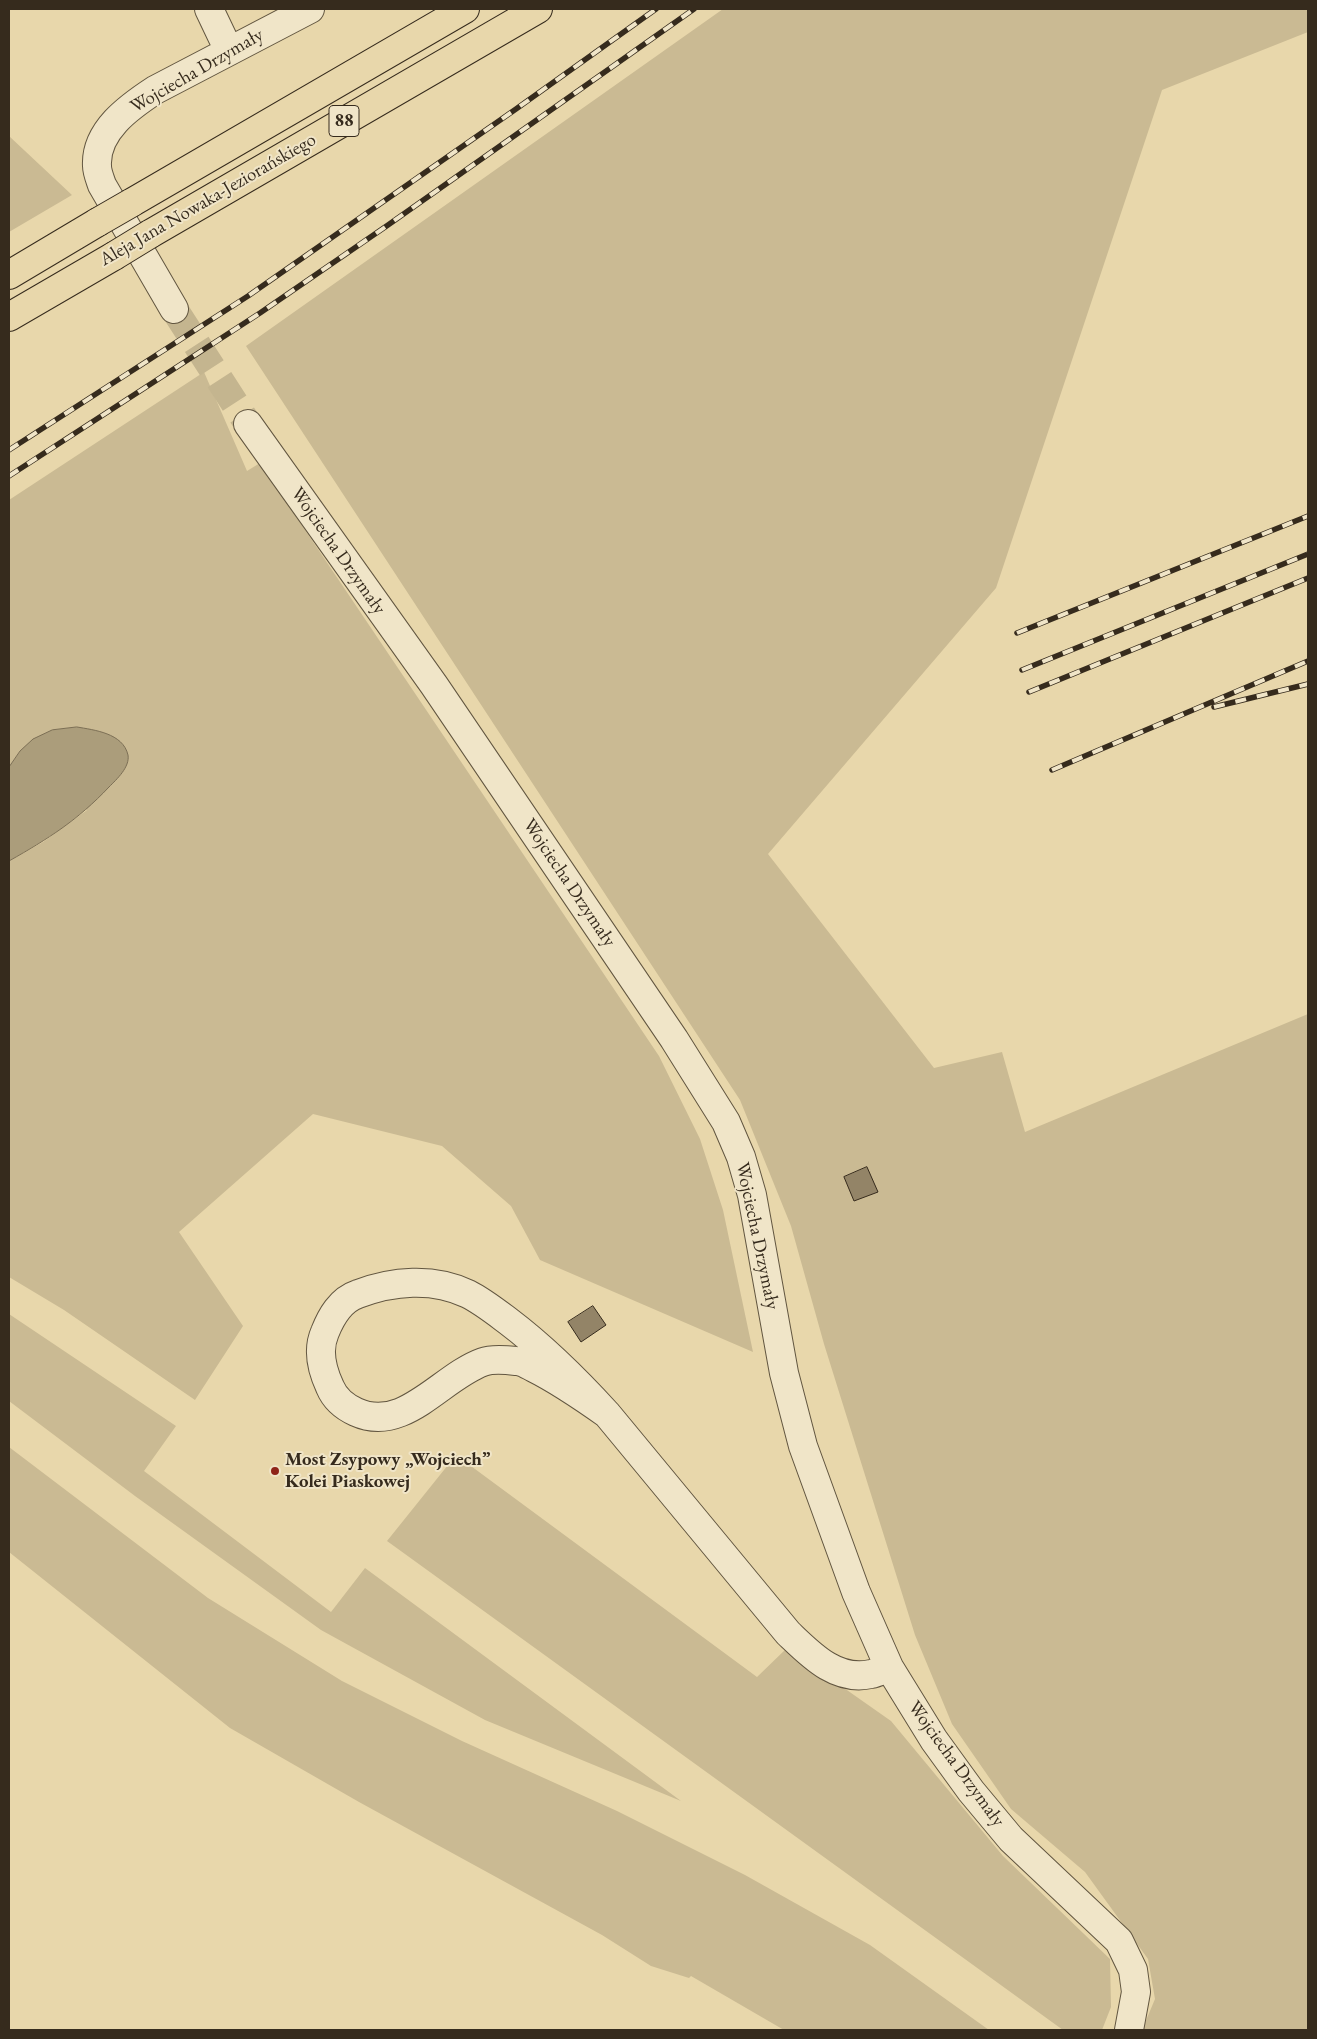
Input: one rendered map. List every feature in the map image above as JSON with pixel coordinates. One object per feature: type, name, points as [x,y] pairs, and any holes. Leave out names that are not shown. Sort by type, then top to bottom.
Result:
[{"type":"main road","name":"Aleja Jana Nowaka-Jeziorańskiego","points":[[9,275],[465,9]]},
{"type":"main road","name":"Aleja Jana Nowaka-Jeziorańskiego","points":[[9,317],[538,9]]},
{"type":"street","points":[[209,9],[229,51]]},
{"type":"street","name":"Wojciecha Drzymały","points":[[174,309],[102,185],[97,168],[98,151],[106,133],[119,116],[136,102],[310,9]]},
{"type":"street","name":"Wojciecha Drzymały","points":[[248,424],[434,684],[674,1039],[726,1122],[741,1157],[752,1195],[784,1373],[803,1446],[856,1592],[889,1667],[934,1740],[971,1791],[1011,1838],[1119,1941],[1133,1970],[1136,1992],[1129,2030]]},
{"type":"street","points":[[607,1414],[556,1378],[518,1361],[485,1361],[457,1374],[421,1402],[393,1416],[369,1418],[345,1407],[332,1390],[322,1369],[322,1339],[333,1314],[352,1296],[378,1286],[411,1282],[438,1285],[468,1294],[540,1345],[576,1380],[607,1414],[788,1632],[812,1656],[832,1669],[852,1676],[871,1674],[889,1667]]},
{"type":"shaded area","points":[[723,9],[1308,9],[1308,32],[1162,90],[996,588],[768,854],[934,1068],[1002,1052],[1025,1132],[1308,1014],[1308,2030],[1142,2030],[1155,1999],[1148,1959],[1085,1872],[1011,1809],[952,1724],[915,1635],[824,1344],[791,1226],[740,1100],[246,346]]},
{"type":"shaded area","points":[[9,136],[72,195],[9,232]]},
{"type":"shaded area","points":[[204,372],[247,471],[260,463],[659,1056],[700,1139],[723,1210],[753,1352],[540,1260],[511,1206],[442,1146],[313,1114],[179,1232],[243,1326],[195,1400],[64,1310],[9,1277],[9,861],[43,842],[87,810],[20,751],[9,767],[9,500]]},
{"type":"shaded area","points":[[77,727],[107,734],[120,742],[128,755],[125,768],[97,799],[74,819],[50,837],[9,861],[9,767],[20,751],[33,739],[52,730]]},
{"type":"shaded area","points":[[9,1314],[176,1426],[144,1471],[331,1612],[365,1568],[681,1801],[485,1720],[321,1630],[135,1496],[9,1401]]},
{"type":"shaded area","points":[[9,1447],[208,1598],[342,1681],[462,1741],[617,1811],[745,1875],[870,1945],[989,2030],[784,2030],[691,1976],[689,1978],[651,1966],[602,1935],[359,1802],[230,1728],[9,1552]]},
{"type":"shaded area","points":[[456,1455],[757,1677],[787,1648],[891,1721],[1003,1856],[1110,1959],[1111,2007],[1102,2030],[1063,2030],[387,1541]]},
{"type":"building","points":[[867,1167],[878,1192],[854,1201],[844,1177]]},
{"type":"building","points":[[593,1306],[606,1325],[581,1342],[568,1322]]},
{"type":"tunnel","points":[[174,309],[248,424]]},
{"type":"railway","points":[[9,450],[248,296],[656,9]]},
{"type":"railway","points":[[9,476],[260,313],[694,9]]},
{"type":"railway","points":[[1017,633],[1308,516]]},
{"type":"railway","points":[[1022,670],[1308,554]]},
{"type":"railway","points":[[1029,692],[1308,578]]},
{"type":"railway","points":[[1052,770],[1308,661]]},
{"type":"railway","points":[[1214,707],[1308,684]]},
{"type":"place","name":"Most Zsypowy „Wojciech” Kolei Piaskowej","points":[[275,1471]]}]
